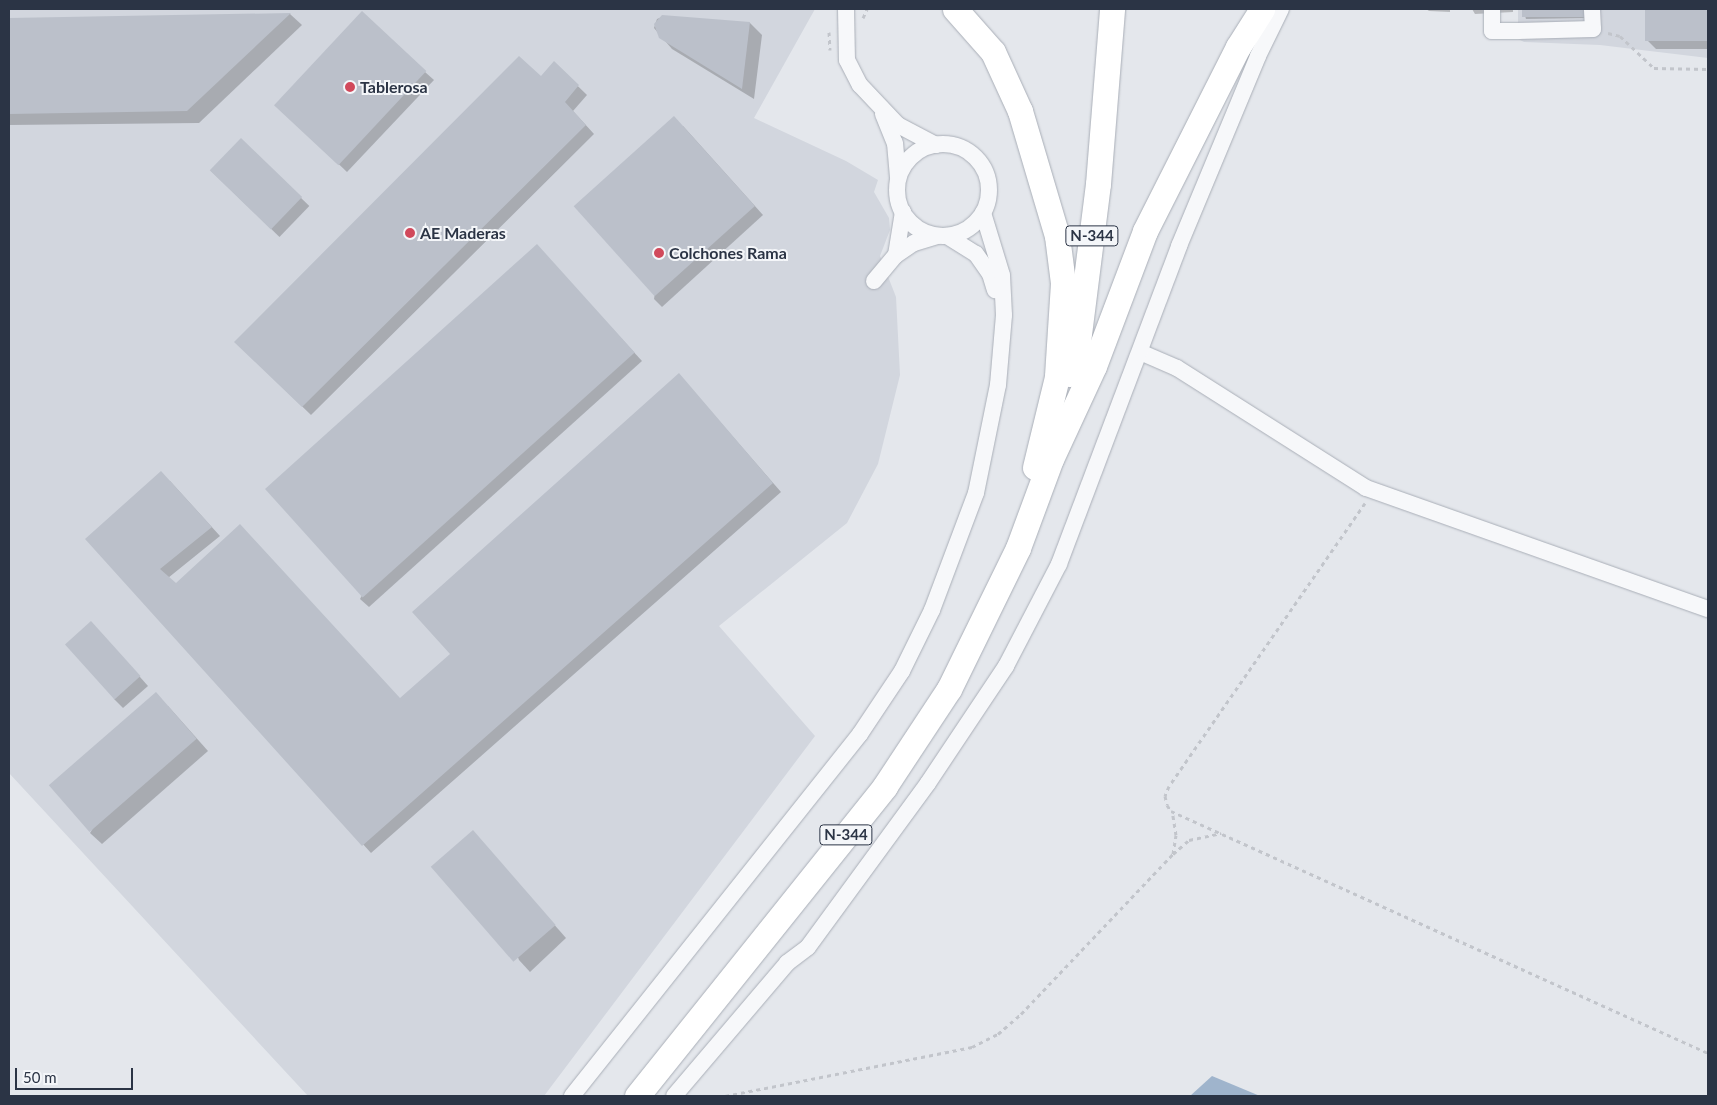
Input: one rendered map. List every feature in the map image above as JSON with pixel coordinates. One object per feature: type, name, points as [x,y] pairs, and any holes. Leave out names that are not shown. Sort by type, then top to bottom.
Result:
[{"type":"highway","points":[[955,9],[993,52],[1016,102],[1057,236],[1063,283],[1057,377],[1021,517],[1018,548]]},
{"type":"highway","name":"N-344","points":[[637,1096],[886,786],[953,681],[1018,548],[1051,459],[1078,342],[1098,184],[1112,9]]},
{"type":"highway","points":[[1051,459],[1094,366],[1145,231],[1238,47],[1262,9]]},
{"type":"street","points":[[851,9],[846,17],[847,60],[860,85],[881,109],[910,133],[936,145],[965,149],[981,164],[989,184],[983,213],[974,224],[942,236],[914,243],[896,255],[874,281]]},
{"type":"street","points":[[674,1096],[788,963],[808,947],[928,783],[1006,666],[1059,564],[1179,246],[1258,56],[1281,9]]},
{"type":"street","points":[[1492,9],[1492,31],[1593,29],[1592,9]]},
{"type":"street","points":[[881,109],[895,143],[898,178],[897,190],[903,212],[896,255]]},
{"type":"street","points":[[898,178],[912,156],[936,145]]},
{"type":"street","points":[[903,212],[923,232],[942,236],[976,254],[985,267],[1004,315]]},
{"type":"street","points":[[572,1096],[831,774],[902,671],[932,610],[976,493],[993,422],[1004,315],[1002,275],[983,213]]},
{"type":"street","points":[[1140,352],[1177,368],[1374,490],[1708,609]]},
{"type":"path","points":[[1593,29],[1620,36],[1654,68],[1708,69]]},
{"type":"path","points":[[1173,854],[1176,835],[1171,810],[1165,796],[1169,786],[1374,490]]},
{"type":"path","points":[[1171,810],[1708,1053]]},
{"type":"path","points":[[724,1096],[986,1042],[1021,1014],[1188,840],[1222,833]]},
{"type":"shaded area","points":[[9,9],[815,9],[754,118],[846,161],[878,180],[874,192],[889,218],[890,230],[880,256],[896,297],[900,375],[878,464],[847,523],[719,626],[815,736],[544,1096],[308,1096],[9,773]]},
{"type":"shaded area","points":[[1518,9],[1708,9],[1708,58],[1600,45],[1524,42],[1518,39]]},
{"type":"water","points":[[1212,1076],[1260,1096],[1190,1096]]},
{"type":"building","points":[[1522,9],[1585,9],[1585,17],[1522,17]]},
{"type":"building","points":[[1645,9],[1708,9],[1708,41],[1645,41]]},
{"type":"building","name":"Tablerosa","points":[[362,11],[426,71],[338,165],[274,105]]},
{"type":"building","points":[[291,13],[187,111],[9,114],[9,18]]},
{"type":"building","points":[[662,15],[750,22],[742,89],[659,38],[654,24]]},
{"type":"building","name":"AE Maderas","points":[[519,56],[541,76],[554,61],[579,85],[565,102],[586,125],[302,407],[234,342]]},
{"type":"building","name":"Colchones Rama","points":[[674,116],[755,206],[655,296],[574,206]]},
{"type":"building","points":[[241,138],[302,197],[271,229],[210,170]]},
{"type":"building","points":[[537,244],[635,352],[363,597],[265,489]]},
{"type":"building","points":[[679,373],[773,483],[362,846],[85,539],[161,471],[212,527],[160,569],[176,583],[240,524],[400,698],[450,654],[412,612]]},
{"type":"building","points":[[91,621],[141,676],[115,699],[65,644]]},
{"type":"building","points":[[156,692],[197,739],[90,832],[49,785]]},
{"type":"building","points":[[473,830],[556,925],[513,962],[431,867]]},
{"type":"place","name":"Tablerosa","points":[[350,87]]},
{"type":"place","name":"AE Maderas","points":[[410,233]]},
{"type":"place","name":"Colchones Rama","points":[[659,253]]}]
